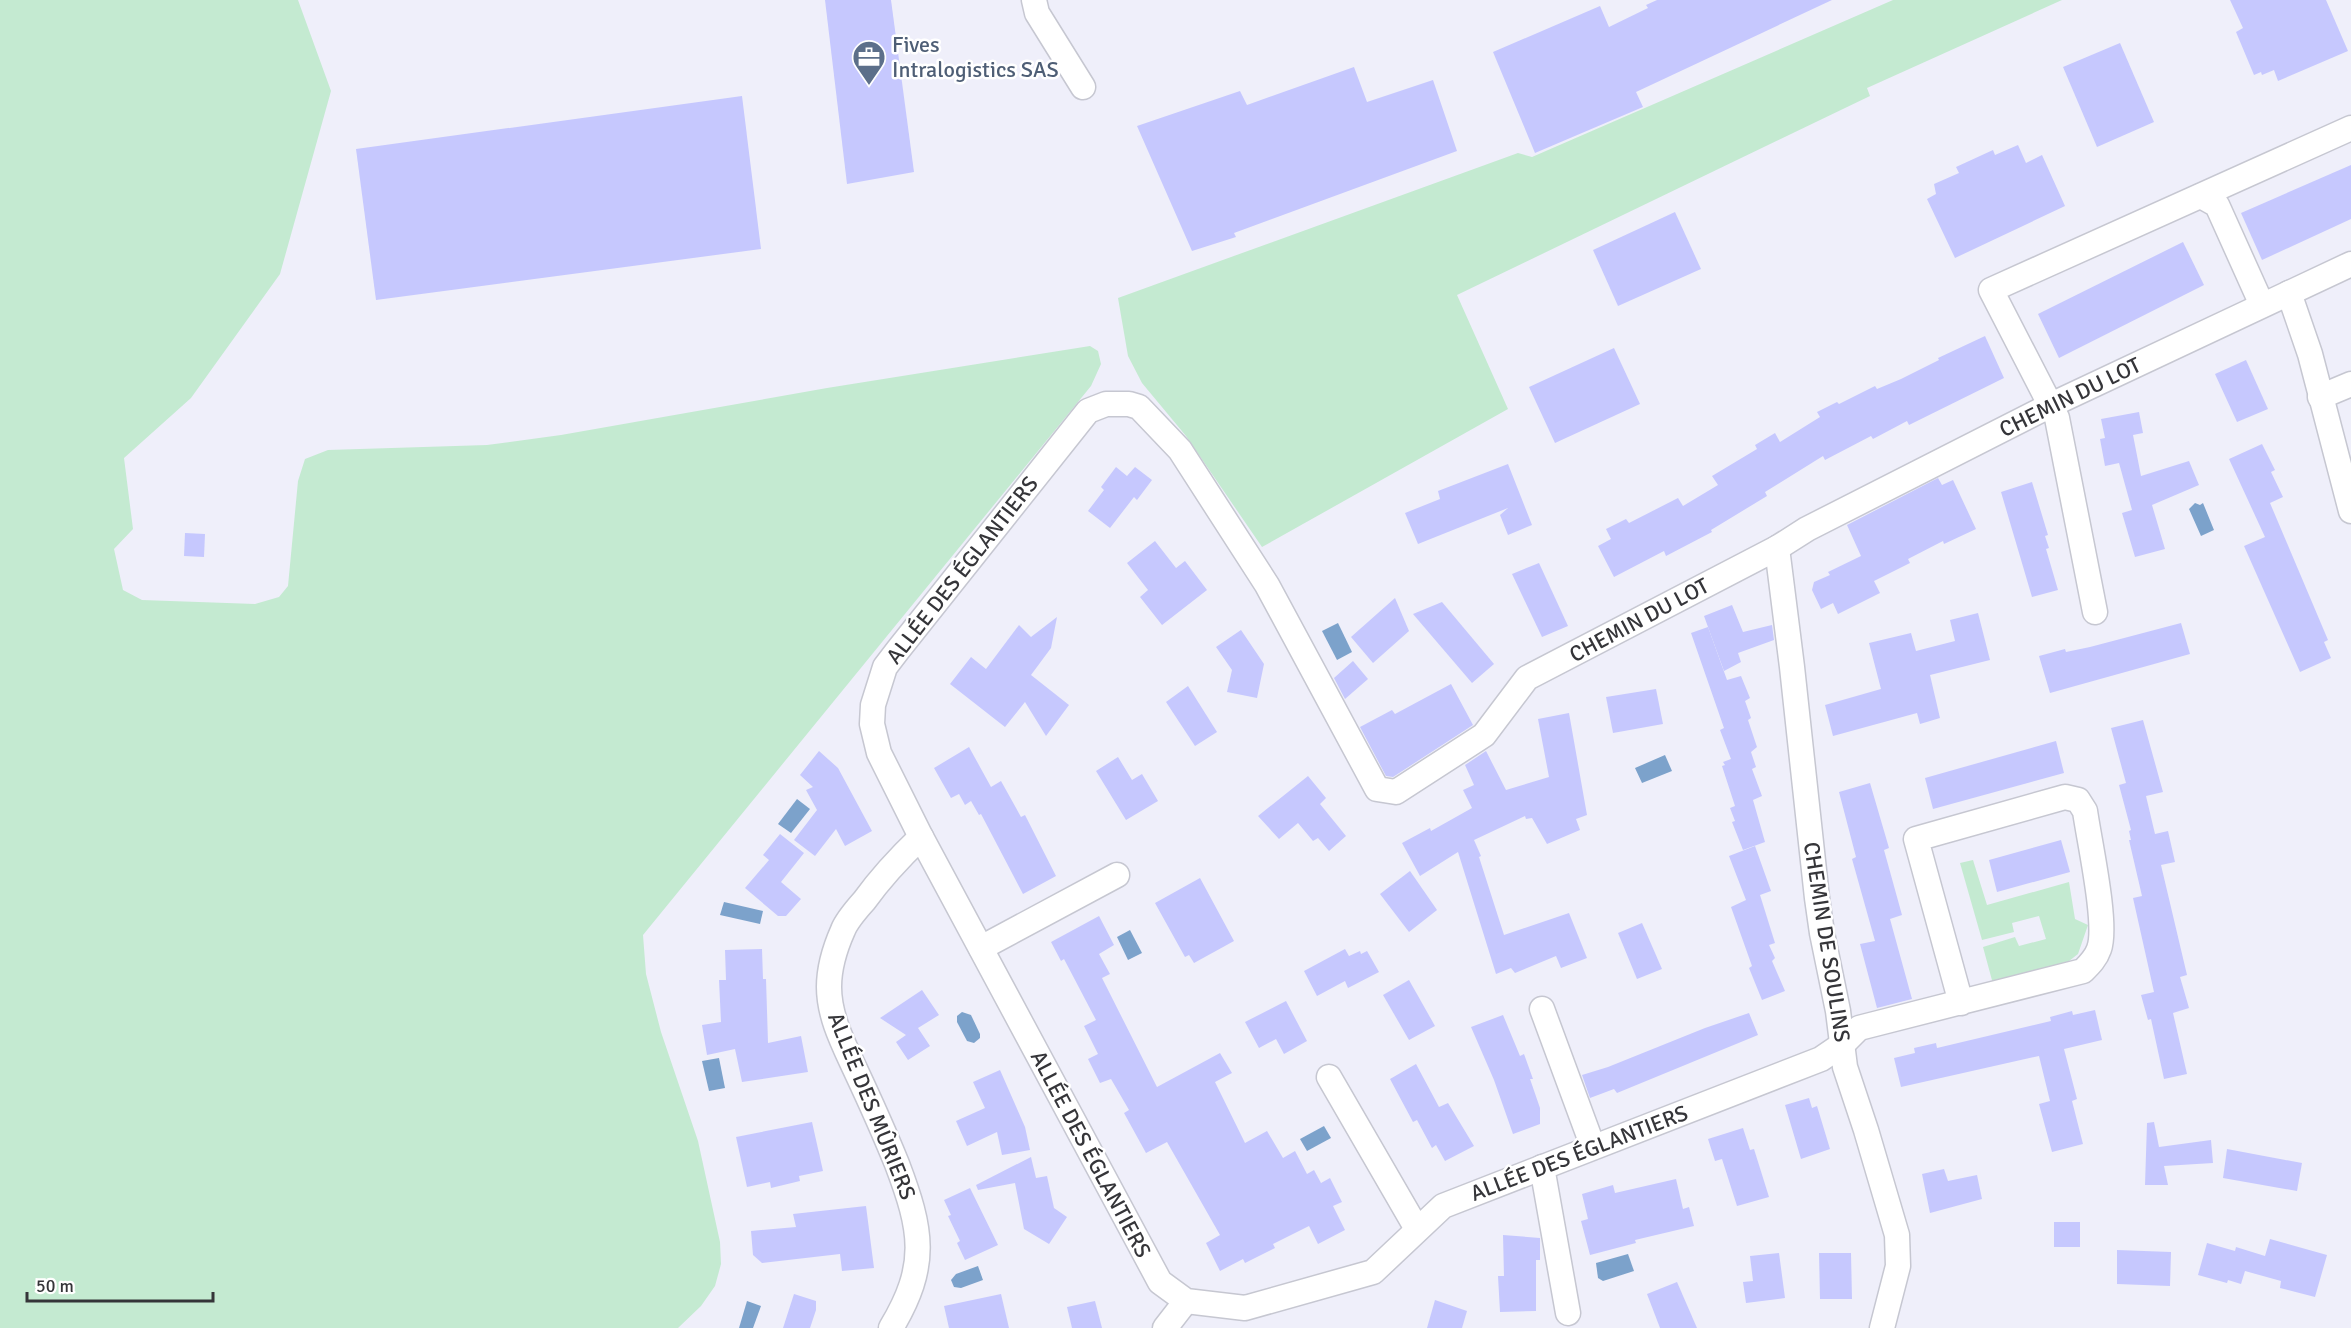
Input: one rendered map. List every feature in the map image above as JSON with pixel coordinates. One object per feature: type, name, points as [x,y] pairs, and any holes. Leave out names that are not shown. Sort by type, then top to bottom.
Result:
[{"type":"street","points":[[1034,0],[1036,14],[1083,87]]},
{"type":"street","points":[[2095,612],[2057,418],[1991,290],[2351,128]]},
{"type":"street","points":[[2201,196],[2217,205],[2262,305]]},
{"type":"street","name":"CHEMIN DU LOT","points":[[1117,402],[1139,407],[1180,450],[1267,585],[1377,789],[1396,792],[1484,735],[1527,678],[1777,548],[1807,529],[2051,405],[2351,264]]},
{"type":"street","points":[[2289,293],[2310,354],[2351,511]]},
{"type":"street","points":[[2320,397],[2351,384]]},
{"type":"street","name":"ALLÉE DES ÉGLANTIERS","points":[[1117,402],[1098,406],[1088,411],[885,667],[873,705],[875,737],[879,753],[921,837],[1160,1282],[1186,1301],[1245,1308],[1373,1272],[1417,1228],[1443,1206],[1821,1059],[1843,1044],[1859,1028],[1961,1003],[2083,971],[2094,960],[2100,947],[2100,911],[2085,811],[2078,800],[2065,797],[1916,839],[1961,1003]]},
{"type":"street","name":"CHEMIN DE SOULINS","points":[[1777,548],[1820,921],[1843,1044],[1845,1067],[1897,1235],[1898,1266],[1882,1328]]},
{"type":"street","name":"ALLÉE DES MÛRIERS","points":[[891,1328],[903,1309],[914,1280],[917,1257],[916,1217],[883,1130],[839,1035],[832,1011],[829,987],[835,951],[844,927],[891,865],[921,837]]},
{"type":"street","points":[[981,948],[1117,875]]},
{"type":"street","points":[[1542,1010],[1593,1147]]},
{"type":"street","points":[[1329,1077],[1417,1228]]},
{"type":"street","points":[[1542,1167],[1568,1313]]},
{"type":"street","points":[[1165,1328],[1186,1301]]},
{"type":"green space","points":[[0,0],[298,0],[331,91],[280,274],[191,398],[124,458],[133,529],[114,549],[123,590],[142,600],[255,604],[279,597],[288,586],[298,481],[305,459],[328,450],[487,445],[561,435],[827,388],[1090,346],[1098,351],[1101,364],[1091,386],[643,935],[646,974],[661,1032],[698,1141],[720,1242],[721,1264],[715,1286],[701,1306],[678,1328],[0,1328]]},
{"type":"green space","points":[[1893,0],[2062,0],[1867,88],[1870,96],[1457,295],[1508,409],[1262,547],[1186,436],[1142,383],[1128,356],[1118,298],[1518,153],[1532,157]]},
{"type":"green space","points":[[1973,860],[1987,905],[2069,882],[2075,919],[2088,925],[2078,954],[2064,965],[1993,984],[1983,947],[2015,937],[2019,946],[2046,939],[2039,916],[2012,923],[2014,932],[1982,940],[1960,863]]},
{"type":"water","points":[[2195,503],[2200,505],[2203,503],[2214,530],[2201,536],[2189,509]]},
{"type":"water","points":[[1338,623],[1352,652],[1337,660],[1322,631]]},
{"type":"water","points":[[1665,755],[1672,771],[1642,783],[1635,768]]},
{"type":"water","points":[[797,799],[810,809],[791,833],[778,824]]},
{"type":"water","points":[[724,902],[763,911],[760,924],[720,915]]},
{"type":"water","points":[[1130,930],[1142,953],[1128,960],[1117,937]]},
{"type":"water","points":[[962,1012],[971,1015],[980,1034],[980,1038],[974,1043],[967,1041],[957,1022],[957,1016]]},
{"type":"water","points":[[719,1058],[725,1088],[709,1091],[702,1061]]},
{"type":"water","points":[[1324,1126],[1331,1138],[1307,1151],[1300,1139]]},
{"type":"water","points":[[1628,1254],[1634,1271],[1603,1281],[1598,1278],[1596,1263]]},
{"type":"water","points":[[978,1266],[983,1280],[961,1288],[954,1287],[951,1280],[956,1274]]},
{"type":"water","points":[[747,1301],[761,1306],[753,1328],[739,1328]]},
{"type":"building","name":"Fives Intralogistics SAS","points":[[825,0],[891,0],[914,172],[847,184]]},
{"type":"building","points":[[1657,0],[1832,0],[1636,92],[1643,107],[1535,153],[1493,52],[1600,6],[1609,27],[1648,8],[1646,5]]},
{"type":"building","points":[[2230,0],[2326,0],[2348,51],[2278,81],[2274,70],[2262,75],[2261,72],[2254,75],[2236,32],[2243,28]]},
{"type":"building","points":[[2120,43],[2154,122],[2097,147],[2063,67]]},
{"type":"building","points":[[1354,67],[1367,102],[1433,80],[1457,151],[1234,233],[1236,237],[1192,251],[1137,126],[1240,91],[1247,105]]},
{"type":"building","points":[[742,96],[761,249],[376,300],[356,149]]},
{"type":"building","points":[[2018,145],[2026,163],[2042,155],[2065,206],[1955,258],[1927,199],[1936,194],[1934,184],[1959,173],[1956,167],[1993,150],[1995,155]]},
{"type":"building","points":[[2351,165],[2351,219],[2262,260],[2241,213]]},
{"type":"building","points":[[1675,212],[1701,269],[1618,306],[1593,250]]},
{"type":"building","points":[[2183,242],[2204,285],[2059,358],[2038,314]]},
{"type":"building","points":[[1985,336],[2004,378],[1909,425],[1907,421],[1873,439],[1871,436],[1825,460],[1823,456],[1765,492],[1767,496],[1711,530],[1712,532],[1666,556],[1664,551],[1614,577],[1598,546],[1611,539],[1606,529],[1626,519],[1629,523],[1678,498],[1683,506],[1718,485],[1712,476],[1757,449],[1755,445],[1775,433],[1780,442],[1820,417],[1817,412],[1875,386],[1877,389],[1901,379],[1939,360],[1938,358]]},
{"type":"building","points":[[1614,348],[1640,404],[1555,443],[1529,387]]},
{"type":"building","points":[[2246,360],[2268,409],[2237,422],[2215,374]]},
{"type":"building","points":[[2139,412],[2143,433],[2133,435],[2141,476],[2189,461],[2199,485],[2152,505],[2165,549],[2135,557],[2122,513],[2132,510],[2119,463],[2105,466],[2100,439],[2105,438],[2101,419]]},
{"type":"building","points":[[2262,444],[2275,470],[2271,472],[2283,497],[2270,503],[2328,640],[2324,642],[2331,658],[2300,672],[2244,546],[2265,537],[2229,459]]},
{"type":"building","points":[[1508,464],[1532,525],[1508,535],[1500,515],[1508,508],[1418,544],[1405,513],[1440,499],[1438,491]]},
{"type":"building","points":[[1116,467],[1127,476],[1135,467],[1152,480],[1137,500],[1134,497],[1110,528],[1088,511],[1104,490],[1101,487]]},
{"type":"building","points":[[1938,478],[1942,485],[1953,480],[1976,529],[1944,544],[1943,541],[1908,559],[1910,563],[1874,581],[1880,593],[1838,614],[1833,603],[1821,609],[1812,590],[1814,582],[1830,575],[1828,572],[1861,556],[1847,525]]},
{"type":"building","points":[[2032,482],[2048,535],[2045,536],[2049,548],[2046,549],[2058,590],[2032,597],[2001,492]]},
{"type":"building","points":[[185,533],[205,534],[204,557],[184,556]]},
{"type":"building","points":[[1155,541],[1176,568],[1185,561],[1207,590],[1162,625],[1140,597],[1148,590],[1127,563]]},
{"type":"building","points":[[1539,563],[1568,626],[1542,637],[1512,574]]},
{"type":"building","points":[[1395,598],[1409,631],[1373,663],[1351,637]]},
{"type":"building","points":[[1442,602],[1494,664],[1472,683],[1413,614]]},
{"type":"building","points":[[1732,605],[1743,632],[1772,625],[1774,640],[1738,653],[1741,662],[1724,671],[1704,616]]},
{"type":"building","points":[[1978,613],[1990,660],[1930,675],[1940,718],[1920,724],[1917,713],[1833,736],[1825,705],[1881,689],[1869,643],[1911,633],[1916,651],[1955,641],[1950,620]]},
{"type":"building","points":[[1057,617],[1051,648],[1031,675],[1069,705],[1046,736],[1025,702],[1005,727],[950,684],[971,657],[986,669],[1019,625],[1031,637]]},
{"type":"building","points":[[2181,623],[2190,654],[2050,693],[2039,656],[2065,649],[2066,652],[2090,647]]},
{"type":"building","points":[[1708,627],[1727,680],[1741,676],[1750,698],[1745,701],[1751,718],[1748,720],[1757,747],[1751,752],[1756,767],[1752,769],[1762,796],[1753,800],[1765,842],[1743,850],[1732,822],[1735,821],[1730,808],[1735,806],[1722,766],[1725,765],[1723,762],[1731,759],[1720,730],[1724,728],[1691,633]]},
{"type":"building","points":[[1241,630],[1264,664],[1257,698],[1227,692],[1232,670],[1216,647]]},
{"type":"building","points":[[1353,661],[1368,679],[1345,699],[1334,678]]},
{"type":"building","points":[[1451,684],[1473,725],[1393,777],[1386,776],[1360,727],[1392,710],[1395,714]]},
{"type":"building","points":[[1188,686],[1217,732],[1195,746],[1166,702]]},
{"type":"building","points":[[1656,689],[1663,724],[1613,733],[1606,697]]},
{"type":"building","points":[[1569,713],[1587,815],[1576,819],[1580,830],[1547,844],[1532,818],[1526,819],[1525,816],[1474,840],[1481,856],[1479,857],[1504,935],[1569,913],[1587,958],[1561,968],[1556,956],[1515,973],[1511,968],[1496,974],[1458,852],[1420,876],[1402,843],[1430,828],[1431,831],[1472,808],[1463,790],[1474,785],[1465,765],[1486,751],[1506,790],[1549,777],[1538,719]]},
{"type":"building","points":[[2143,720],[2163,792],[2146,796],[2155,834],[2168,831],[2175,862],[2161,865],[2187,975],[2180,977],[2189,1008],[2173,1013],[2187,1074],[2164,1079],[2151,1019],[2148,1020],[2141,995],[2154,992],[2133,898],[2142,896],[2129,840],[2131,840],[2129,831],[2131,830],[2119,785],[2126,783],[2111,728]]},
{"type":"building","points":[[2056,741],[2064,773],[1933,809],[1925,778]]},
{"type":"building","points":[[969,747],[991,787],[1001,781],[1021,817],[1025,815],[1056,876],[1023,894],[981,814],[979,815],[971,801],[965,805],[959,794],[951,798],[934,768]]},
{"type":"building","points":[[819,751],[838,768],[872,831],[845,846],[836,829],[815,856],[794,840],[817,810],[806,790],[813,787],[800,775]]},
{"type":"building","points":[[1118,757],[1132,780],[1142,774],[1158,801],[1126,820],[1096,771]]},
{"type":"building","points":[[1308,776],[1326,798],[1320,804],[1346,836],[1329,851],[1318,838],[1313,841],[1298,823],[1279,839],[1258,816]]},
{"type":"building","points":[[1870,783],[1889,848],[1884,850],[1902,915],[1890,919],[1912,999],[1877,1008],[1860,944],[1875,941],[1852,859],[1856,857],[1839,792]]},
{"type":"building","points":[[780,834],[804,853],[781,882],[801,899],[786,916],[778,916],[745,888],[769,860],[763,855]]},
{"type":"building","points":[[2061,840],[2070,872],[1997,892],[1989,860]]},
{"type":"building","points":[[1755,846],[1771,891],[1760,895],[1775,943],[1769,945],[1775,958],[1772,961],[1785,991],[1762,1000],[1749,968],[1752,966],[1731,907],[1746,900],[1729,856]]},
{"type":"building","points":[[1410,871],[1437,910],[1409,932],[1380,894]]},
{"type":"building","points":[[1200,878],[1234,941],[1194,963],[1189,955],[1185,957],[1155,903]]},
{"type":"building","points":[[1099,916],[1114,945],[1099,954],[1110,974],[1102,978],[1157,1087],[1220,1053],[1232,1073],[1215,1082],[1245,1143],[1267,1131],[1283,1158],[1295,1151],[1307,1174],[1314,1170],[1321,1183],[1330,1178],[1342,1202],[1333,1206],[1345,1230],[1318,1244],[1309,1226],[1273,1244],[1275,1248],[1245,1263],[1243,1259],[1220,1271],[1206,1243],[1220,1235],[1167,1142],[1146,1153],[1124,1113],[1129,1110],[1111,1079],[1100,1083],[1088,1059],[1098,1054],[1084,1026],[1096,1020],[1064,959],[1061,961],[1051,942]]},
{"type":"building","points":[[1642,923],[1662,969],[1637,979],[1618,933]]},
{"type":"building","points":[[762,949],[763,979],[766,979],[768,1043],[801,1036],[808,1072],[742,1082],[735,1049],[707,1055],[702,1025],[721,1022],[719,980],[726,980],[725,950]]},
{"type":"building","points":[[1345,949],[1349,956],[1360,951],[1361,954],[1367,951],[1379,972],[1348,988],[1345,981],[1317,996],[1304,971]]},
{"type":"building","points":[[1409,980],[1435,1026],[1409,1040],[1383,995]]},
{"type":"building","points":[[922,990],[939,1015],[918,1028],[930,1046],[908,1060],[896,1042],[906,1035],[880,1018]]},
{"type":"building","points":[[1286,1001],[1307,1041],[1284,1054],[1276,1039],[1259,1048],[1245,1022]]},
{"type":"building","points":[[2095,1010],[2102,1040],[2064,1049],[2077,1099],[2072,1101],[2083,1144],[2052,1152],[2039,1104],[2050,1101],[2039,1056],[1901,1087],[1894,1058],[1915,1053],[1914,1048],[1936,1043],[1937,1048],[2051,1021],[2050,1017],[2072,1011],[2073,1015]]},
{"type":"building","points":[[1749,1013],[1758,1035],[1617,1093],[1614,1089],[1590,1098],[1582,1075]]},
{"type":"building","points":[[1503,1015],[1520,1056],[1524,1054],[1540,1108],[1540,1124],[1513,1134],[1494,1080],[1471,1027]]},
{"type":"building","points":[[1416,1064],[1439,1107],[1448,1103],[1474,1146],[1445,1161],[1436,1145],[1432,1148],[1417,1120],[1413,1122],[1390,1079]]},
{"type":"building","points":[[1000,1070],[1025,1127],[1030,1150],[1002,1155],[997,1132],[967,1146],[956,1121],[985,1108],[973,1082]]},
{"type":"building","points":[[1809,1098],[1812,1108],[1817,1106],[1830,1149],[1801,1159],[1785,1105]]},
{"type":"building","points":[[812,1122],[823,1171],[799,1176],[800,1181],[771,1188],[770,1182],[747,1187],[736,1137]]},
{"type":"building","points":[[2154,1122],[2159,1147],[2211,1140],[2213,1163],[2164,1166],[2168,1185],[2145,1185],[2147,1123]]},
{"type":"building","points":[[1743,1128],[1750,1150],[1754,1149],[1769,1197],[1737,1206],[1722,1159],[1715,1161],[1708,1139]]},
{"type":"building","points":[[2227,1149],[2302,1163],[2297,1191],[2223,1178]]},
{"type":"building","points":[[1031,1157],[1036,1178],[1047,1176],[1054,1208],[1067,1217],[1049,1244],[1024,1229],[1015,1183],[978,1190],[976,1185]]},
{"type":"building","points":[[1944,1169],[1948,1181],[1977,1175],[1982,1199],[1930,1213],[1922,1174]]},
{"type":"building","points":[[1676,1179],[1683,1209],[1689,1207],[1694,1226],[1635,1240],[1636,1243],[1590,1255],[1581,1221],[1588,1219],[1582,1194],[1613,1185],[1615,1193]]},
{"type":"building","points":[[970,1188],[998,1245],[965,1260],[957,1243],[960,1241],[948,1216],[951,1215],[944,1200]]},
{"type":"building","points":[[866,1206],[874,1268],[842,1271],[840,1254],[762,1263],[753,1255],[751,1231],[796,1227],[793,1214]]},
{"type":"building","points":[[2054,1222],[2080,1222],[2080,1247],[2054,1247]]},
{"type":"building","points":[[1503,1235],[1540,1238],[1540,1260],[1536,1260],[1536,1311],[1500,1312],[1498,1276],[1504,1276]]},
{"type":"building","points":[[2270,1239],[2327,1255],[2315,1297],[2280,1288],[2281,1281],[2245,1271],[2241,1284],[2228,1280],[2227,1283],[2198,1275],[2207,1243],[2235,1251],[2236,1247],[2265,1256]]},
{"type":"building","points":[[2117,1250],[2171,1252],[2170,1286],[2117,1284]]},
{"type":"building","points":[[1779,1253],[1785,1298],[1746,1303],[1743,1282],[1753,1281],[1750,1256]]},
{"type":"building","points":[[1819,1253],[1851,1253],[1852,1299],[1820,1299]]},
{"type":"building","points":[[1677,1282],[1697,1328],[1660,1328],[1647,1294]]},
{"type":"building","points":[[794,1294],[816,1301],[816,1310],[810,1328],[783,1328]]},
{"type":"building","points":[[1001,1294],[1009,1328],[949,1328],[944,1306]]},
{"type":"building","points":[[1435,1300],[1467,1311],[1462,1328],[1427,1328]]},
{"type":"building","points":[[1095,1301],[1102,1328],[1072,1328],[1067,1307]]},
{"type":"place","name":"Fives Intralogistics SAS","points":[[869,86]]}]
